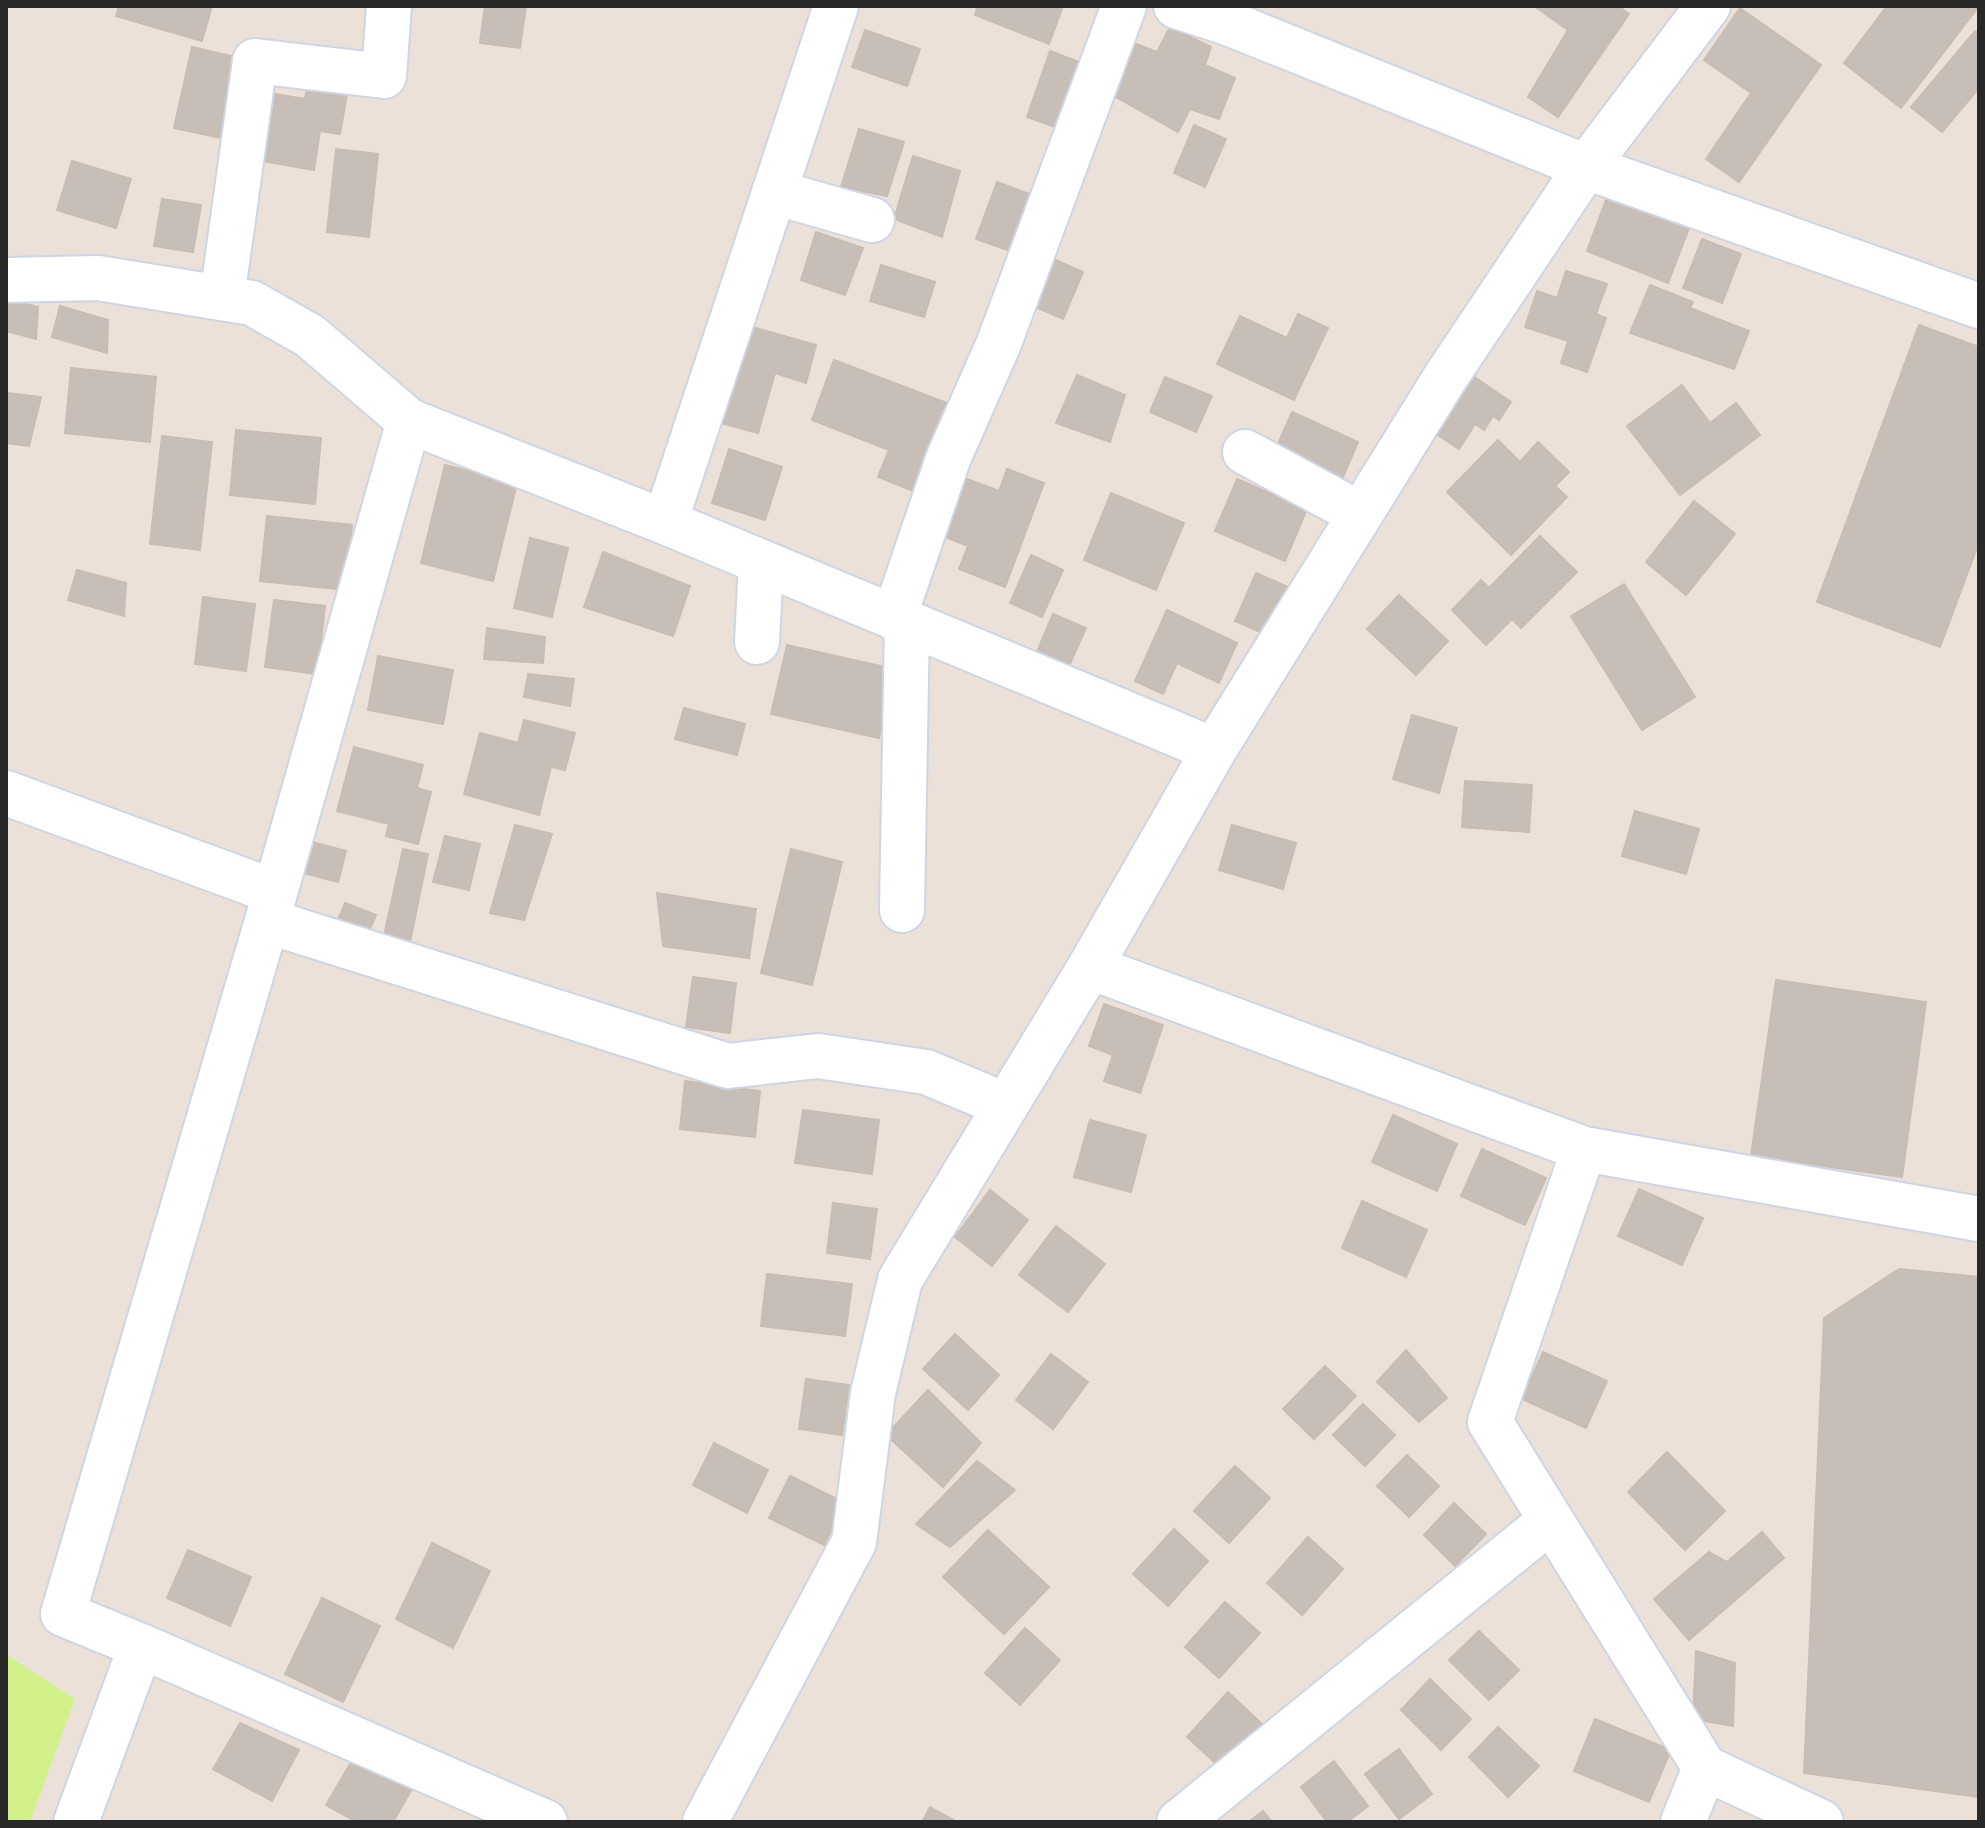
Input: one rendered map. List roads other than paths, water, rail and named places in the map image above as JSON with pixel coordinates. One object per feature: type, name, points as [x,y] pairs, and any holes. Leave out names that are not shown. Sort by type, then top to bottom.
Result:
[{"type":"street","points":[[222,298],[255,61],[384,76],[389,6]]},
{"type":"street","points":[[665,522],[836,6]]},
{"type":"street","points":[[902,910],[900,620],[948,459],[999,343],[1124,6]]},
{"type":"street","points":[[1176,6],[1231,14],[1586,167],[1979,306]]},
{"type":"street","points":[[705,1822],[854,1542],[873,1393],[900,1280],[1090,967],[1214,750],[1445,378],[1586,167],[1708,6]]},
{"type":"street","points":[[774,192],[872,220]]},
{"type":"street","points":[[6,280],[98,278],[252,303],[310,336],[409,421],[665,522],[1214,750]]},
{"type":"street","points":[[409,421],[271,906],[63,1614],[545,1822]]},
{"type":"street","points":[[1245,452],[1360,514]]},
{"type":"street","points":[[757,642],[761,562]]},
{"type":"street","points":[[6,793],[271,906],[728,1066],[818,1056],[926,1072],[1005,1105]]},
{"type":"street","points":[[1090,967],[1584,1149],[1979,1219]]},
{"type":"street","points":[[1584,1149],[1490,1422],[1705,1768],[1821,1822]]},
{"type":"street","points":[[1179,1822],[1550,1521]]},
{"type":"street","points":[[76,1822],[141,1646]]},
{"type":"street","points":[[1683,1822],[1705,1768]]}]
